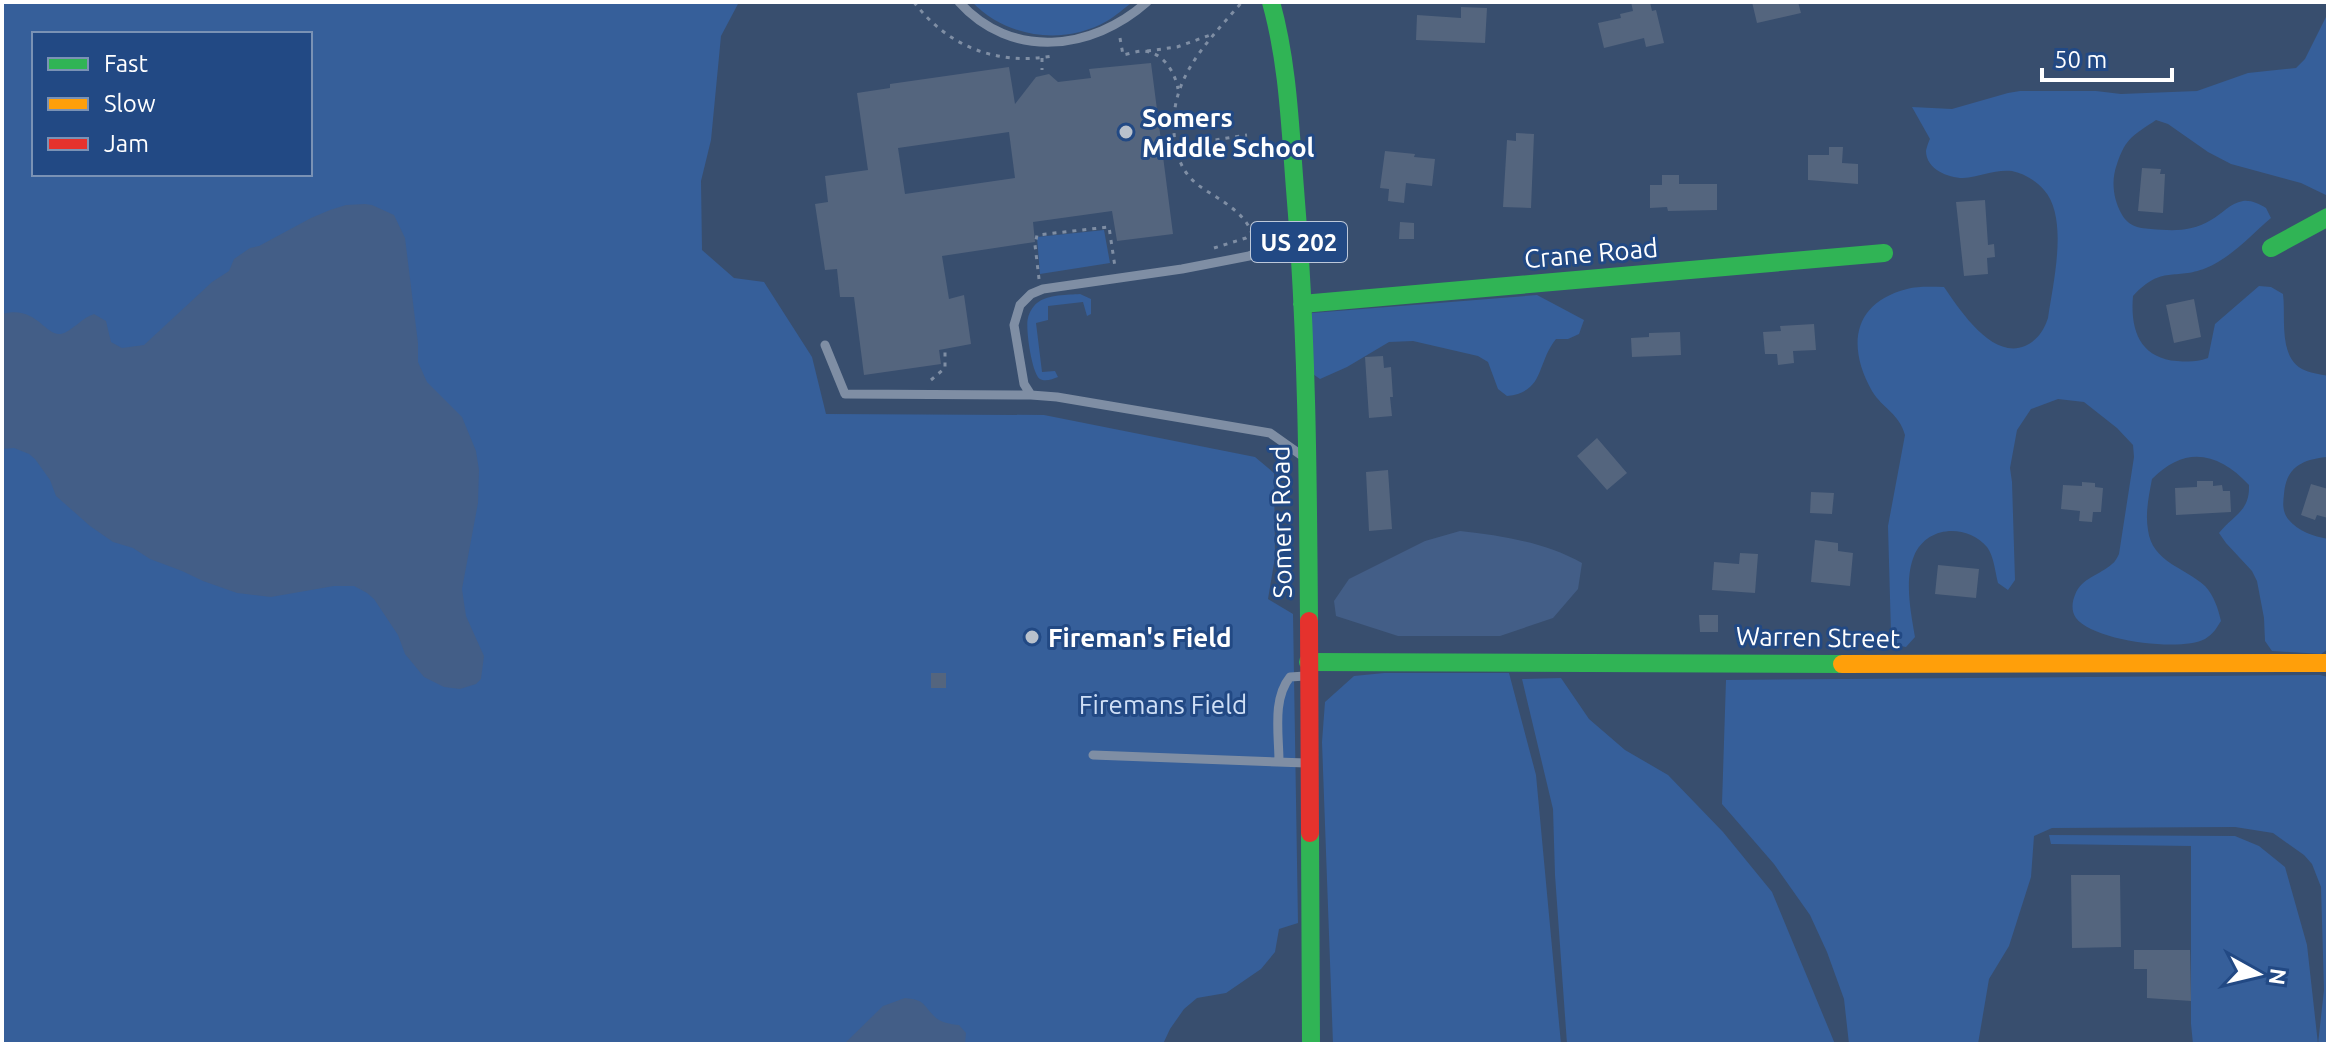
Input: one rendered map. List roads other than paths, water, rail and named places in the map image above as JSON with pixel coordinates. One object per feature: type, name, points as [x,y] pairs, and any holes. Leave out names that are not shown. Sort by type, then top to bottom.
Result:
[{"type":"street","name":"Somers Road","points":[[1271,2],[1281,37],[1286,72],[1302,304],[1307,459],[1311,1044]]},
{"type":"street","points":[[2271,248],[2328,217]]},
{"type":"street","name":"Crane Road","points":[[1302,304],[1884,253]]},
{"type":"street","name":"Warren Street","points":[[1308,669],[2328,663]]},
{"type":"lane","points":[[959,2],[974,19],[1004,35],[1026,41],[1059,42],[1105,31],[1132,16],[1147,2]]},
{"type":"lane","points":[[1031,395],[1024,384],[1014,325],[1020,305],[1031,294],[1043,289],[1249,256],[1299,235]]},
{"type":"lane","points":[[825,345],[845,394],[1057,397],[1270,433],[1307,459]]},
{"type":"lane","points":[[1279,762],[1282,687],[1290,677],[1308,669]]},
{"type":"lane","points":[[1093,755],[1309,763]]},
{"type":"place","name":"Somers Middle School","points":[[1126,132]]},
{"type":"place","name":"Fireman's Field","points":[[1032,637]]},
{"type":"park label","name":"Firemans Field","points":[[1163,704]]}]
